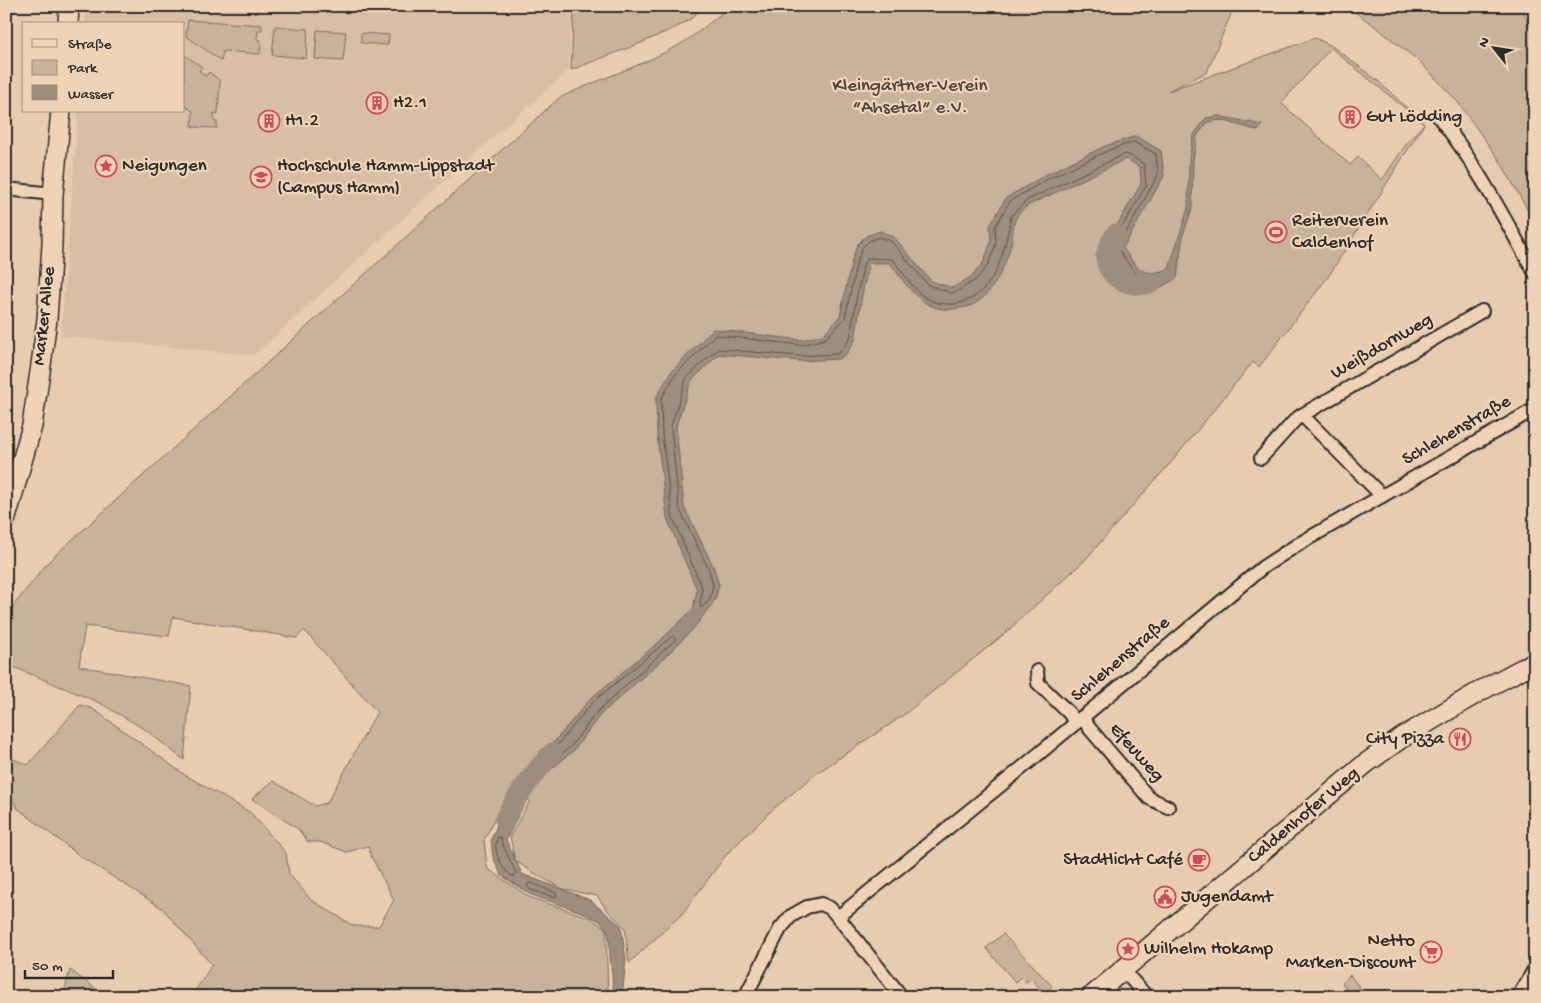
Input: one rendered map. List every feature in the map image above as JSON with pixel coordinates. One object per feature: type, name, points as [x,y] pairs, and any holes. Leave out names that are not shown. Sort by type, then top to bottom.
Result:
[{"type":"street","points":[[68,22],[69,6]]},
{"type":"street","name":"Marker Allee","points":[[6,518],[32,426],[41,365],[47,319],[53,194],[61,112]]},
{"type":"street","points":[[1439,117],[1477,173],[1535,273]]},
{"type":"street","points":[[6,189],[53,194]]},
{"type":"street","name":"Weißdornweg","points":[[1261,458],[1296,419],[1302,415],[1482,311]]},
{"type":"street","name":"Schlehenstraße","points":[[838,917],[1263,567],[1297,545],[1535,409]]},
{"type":"street","points":[[1302,415],[1382,496]]},
{"type":"street","name":"Caldenhofer Weg","points":[[1091,997],[1365,764],[1411,732],[1482,690],[1535,662]]},
{"type":"street","name":"Efeuweg","points":[[1038,671],[1038,683],[1090,730],[1149,798],[1168,808]]},
{"type":"street","points":[[745,997],[780,929],[791,916],[807,907],[821,904],[830,908],[838,917],[902,997]]},
{"type":"street","points":[[1518,997],[1535,968]]},
{"type":"street","points":[[1123,970],[1147,997]]},
{"type":"shaded area","name":"Hochschule Hamm-Lippstadt (Campus Hamm)","points":[[86,6],[572,6],[569,70],[254,355],[61,336],[78,112],[185,112],[185,22],[85,22]]},
{"type":"shaded area","points":[[1521,6],[1535,6],[1535,40]]},
{"type":"green space","points":[[574,6],[704,6],[692,18],[681,25],[641,43],[571,70]]},
{"type":"green space","name":"Kleingärtner-Verein “Ahsetal” e.V.","points":[[730,6],[1208,6],[1233,9],[1207,72],[1168,91],[1315,38],[1332,46],[1378,81],[1424,124],[1328,277],[1259,367],[1253,362],[1174,459],[1084,561],[1002,636],[901,717],[817,773],[771,811],[727,854],[682,914],[629,963],[625,928],[607,910],[597,896],[563,889],[515,861],[510,836],[530,801],[513,791],[504,801],[484,840],[487,868],[529,897],[591,918],[606,929],[608,997],[191,997],[212,965],[162,908],[80,856],[16,807],[6,786],[6,756],[28,765],[80,705],[93,709],[185,775],[251,813],[286,853],[289,874],[311,900],[354,926],[379,926],[394,900],[371,856],[368,846],[347,852],[320,842],[308,842],[298,829],[252,799],[273,781],[315,806],[327,803],[377,712],[304,630],[297,638],[173,617],[169,636],[85,626],[79,666],[191,686],[184,760],[146,730],[98,702],[6,664],[6,615],[49,561],[559,98],[636,66],[681,44]],"holes":[[[1331,48],[1424,124],[1409,140],[1382,180],[1358,157],[1350,165],[1281,103]]]},
{"type":"green space","points":[[1346,6],[1521,6],[1535,40],[1535,223],[1500,161],[1457,101],[1420,62]]},
{"type":"green space","points":[[188,20],[262,25],[262,30],[258,30],[257,39],[261,40],[260,54],[223,51],[221,61],[186,36]]},
{"type":"green space","points":[[275,26],[308,29],[306,58],[272,55]]},
{"type":"green space","points":[[317,30],[346,32],[343,61],[315,59]]},
{"type":"green space","points":[[361,33],[389,35],[388,45],[361,43]]},
{"type":"green space","points":[[185,56],[202,67],[199,71],[206,76],[209,72],[220,81],[218,114],[214,113],[214,121],[217,122],[217,128],[192,127],[193,111],[185,106]]},
{"type":"green space","points":[[1003,934],[1052,986],[1045,994],[1031,979],[1026,982],[1021,977],[1015,982],[986,948]]},
{"type":"green space","points":[[70,970],[107,997],[63,997]]},
{"type":"green space","points":[[1350,975],[1360,988],[1351,995],[1342,983]]},
{"type":"water","points":[[1219,116],[1262,125],[1258,131],[1222,120],[1208,122],[1197,136],[1193,160],[1192,209],[1183,235],[1177,278],[1156,290],[1126,284],[1104,259],[1110,237],[1141,184],[1140,167],[1126,159],[1029,205],[1022,211],[1017,216],[1010,248],[996,282],[984,297],[970,306],[946,309],[936,308],[918,297],[890,263],[869,263],[855,340],[847,353],[839,359],[799,361],[719,354],[691,381],[676,426],[684,507],[714,568],[719,585],[715,600],[693,629],[664,658],[600,715],[574,750],[541,778],[529,772],[590,699],[660,641],[693,609],[697,590],[667,518],[657,435],[656,398],[671,372],[713,329],[801,340],[823,335],[840,316],[857,245],[866,236],[880,231],[894,237],[931,281],[953,288],[972,276],[983,263],[991,242],[990,226],[1006,198],[1047,174],[1105,146],[1136,136],[1161,151],[1164,176],[1123,248],[1141,270],[1160,272],[1169,269],[1188,208],[1189,160],[1193,136],[1206,118]]},
{"type":"water","points":[[516,793],[526,800],[506,840],[522,874],[590,900],[621,926],[626,960],[622,997],[614,997],[608,932],[600,921],[584,913],[529,894],[501,875],[493,857],[491,839],[502,814]]},
{"type":"waterway","points":[[1116,234],[1106,256],[1109,268],[1117,277],[1127,283],[1151,283]]},
{"type":"waterway","points":[[505,819],[526,784],[552,753]]},
{"type":"place","name":"H2.1","points":[[377,103]]},
{"type":"place","name":"Gut Lödding","points":[[1350,117]]},
{"type":"place","name":"H1.2","points":[[269,121]]},
{"type":"place","name":"Neigungen","points":[[106,166]]},
{"type":"place","name":"Hochschule Hamm-Lippstadt (Campus Hamm)","points":[[261,177]]},
{"type":"place","name":"Reiterverein Caldenhof","points":[[1276,232]]},
{"type":"place","name":"City Pizza","points":[[1460,739]]},
{"type":"place","name":"Stadtlicht Café","points":[[1199,860]]},
{"type":"place","name":"Jugendamt","points":[[1165,897]]},
{"type":"place","name":"Wilhelm Hokamp","points":[[1128,949]]},
{"type":"place","name":"Netto Marken-Discount","points":[[1431,952]]}]
